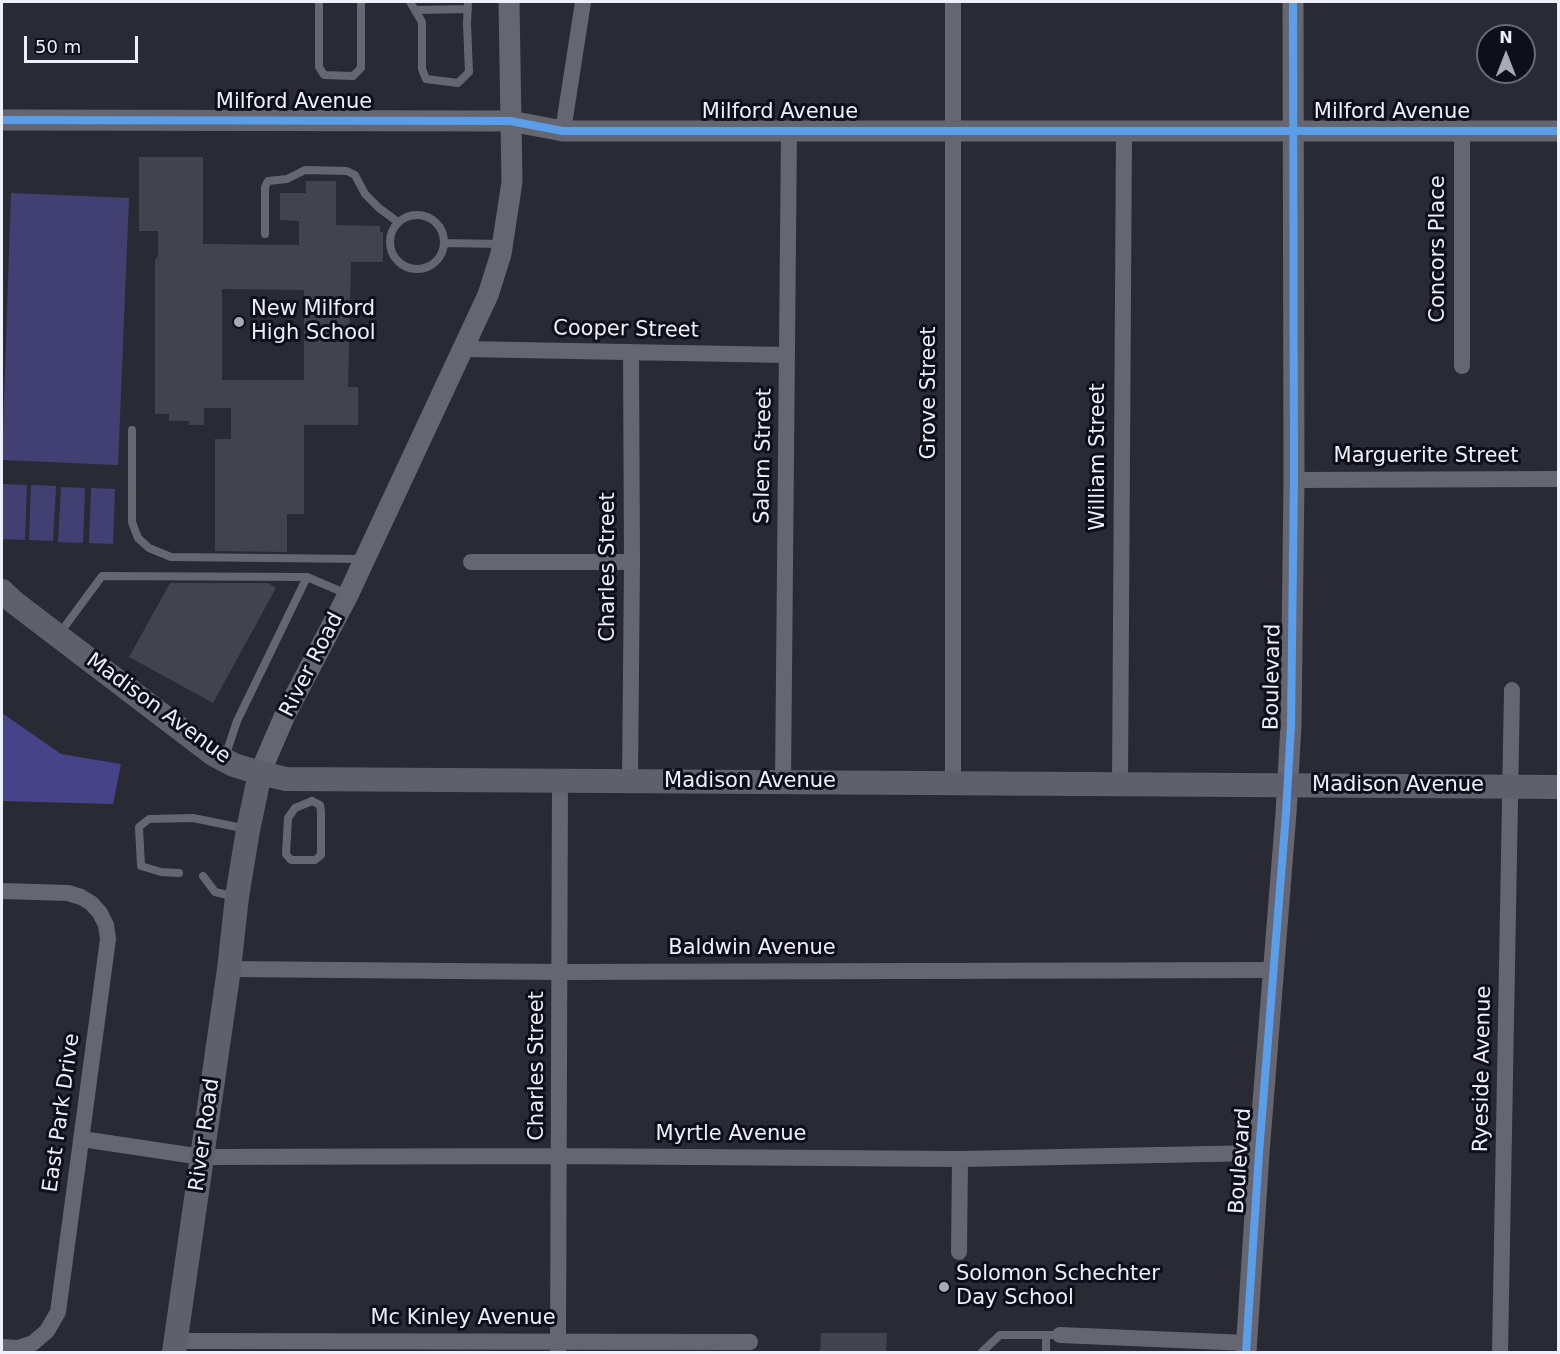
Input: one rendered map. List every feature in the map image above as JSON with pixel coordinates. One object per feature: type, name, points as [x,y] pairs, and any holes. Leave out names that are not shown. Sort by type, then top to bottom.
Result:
[{"type":"main road","name":"Madison Avenue","points":[[2,591],[213,754],[260,773],[286,778],[313,790],[560,780],[1558,787]]},
{"type":"main road","name":"River Road","points":[[175,1347],[229,969],[237,897],[260,773]]},
{"type":"street","name":"River Road","points":[[260,773],[285,715],[348,595],[488,295],[503,244],[512,183],[509,2]]},
{"type":"street","points":[[562,131],[583,2]]},
{"type":"street","name":"Grove Street","points":[[953,2],[953,784]]},
{"type":"street","name":"Boulevard","points":[[1247,1348],[1259,1153],[1288,786],[1294,480],[1293,2]]},
{"type":"street","name":"Milford Avenue","points":[[2,120],[510,121],[562,131],[1558,131]]},
{"type":"street","name":"Salem Street","points":[[783,783],[789,130]]},
{"type":"street","name":"William Street","points":[[1120,784],[1124,130]]},
{"type":"street","name":"Concors Place","points":[[1462,131],[1462,366]]},
{"type":"street","name":"Cooper Street","points":[[464,350],[787,355]]},
{"type":"street","name":"Charles Street","points":[[630,781],[631,352]]},
{"type":"street","name":"Marguerite Street","points":[[1294,480],[1558,479]]},
{"type":"street","points":[[471,562],[632,562]]},
{"type":"street","name":"Ryeside Avenue","points":[[1500,1353],[1512,690]]},
{"type":"street","name":"Charles Street","points":[[558,1347],[560,780]]},
{"type":"street","name":"East Park Drive","points":[[2,891],[68,893],[81,897],[91,903],[100,913],[106,926],[108,939],[58,1312],[48,1331],[33,1343],[18,1348],[2,1347]]},
{"type":"street","name":"Baldwin Avenue","points":[[229,969],[561,972],[1275,970]]},
{"type":"street","name":"Myrtle Avenue","points":[[82,1139],[202,1157],[560,1156],[960,1159],[1259,1153]]},
{"type":"street","points":[[959,1252],[960,1159]]},
{"type":"street","points":[[1053,1335],[1247,1348]]},
{"type":"street","name":"Mc Kinley Avenue","points":[[175,1347],[558,1347],[750,1342]]},
{"type":"lane","points":[[319,2],[319,67],[324,75],[353,76],[361,68],[361,2]]},
{"type":"lane","points":[[410,2],[422,22],[422,69],[426,79],[458,83],[469,72],[468,5],[416,10]]},
{"type":"lane","points":[[265,234],[265,187],[268,181],[287,179],[305,170],[347,171],[355,175],[365,194],[398,222]]},
{"type":"lane","points":[[409,216],[426,216],[440,226],[445,243],[438,260],[430,266],[412,269],[402,266],[391,251],[389,241],[398,222],[409,216]]},
{"type":"lane","points":[[445,243],[503,244]]},
{"type":"lane","points":[[132,430],[132,522],[138,538],[149,548],[171,557],[365,559]]},
{"type":"lane","points":[[58,636],[102,576],[308,577],[348,595]]},
{"type":"lane","points":[[224,760],[237,721],[308,577]]},
{"type":"lane","points":[[313,790],[321,812],[321,855],[315,860],[291,860],[286,854],[288,818],[313,790]]},
{"type":"lane","points":[[180,873],[161,872],[141,866],[138,827],[149,819],[193,818],[248,830]]},
{"type":"lane","points":[[203,876],[215,892],[237,897]]},
{"type":"lane","points":[[982,1353],[1000,1335],[1053,1335],[1046,1353]]},
{"type":"shaded area","points":[[11,193],[129,198],[118,465],[2,460]]},
{"type":"shaded area","points":[[2,484],[27,485],[25,540],[2,539]]},
{"type":"shaded area","points":[[31,485],[56,486],[53,541],[29,540]]},
{"type":"shaded area","points":[[61,487],[85,488],[83,543],[58,542]]},
{"type":"shaded area","points":[[91,488],[115,489],[113,544],[89,543]]},
{"type":"shaded area","points":[[2,713],[61,754],[121,764],[113,804],[2,801]]},
{"type":"building","points":[[139,157],[203,157],[203,244],[299,245],[299,221],[280,220],[280,193],[306,193],[306,181],[336,181],[336,225],[380,226],[380,232],[383,232],[383,262],[351,262],[348,387],[358,387],[358,425],[304,425],[304,514],[287,514],[287,552],[215,551],[215,439],[231,439],[231,408],[204,408],[204,425],[189,425],[189,421],[169,421],[169,414],[155,414],[155,260],[158,257],[158,231],[139,231]],"holes":[[[222,289],[304,290],[304,380],[222,380]]]},
{"type":"building","points":[[170,583],[268,583],[276,588],[213,703],[129,657]]},
{"type":"building","points":[[821,1333],[887,1333],[886,1353],[820,1353]]},
{"type":"cycle path","points":[[1246,1352],[1291,725],[1294,480],[1293,2]]},
{"type":"cycle path","points":[[2,120],[510,121],[563,131],[1558,131]]},
{"type":"place","name":"New Milford High School","points":[[239,322]]},
{"type":"place","name":"Solomon Schechter Day School","points":[[944,1287]]}]
